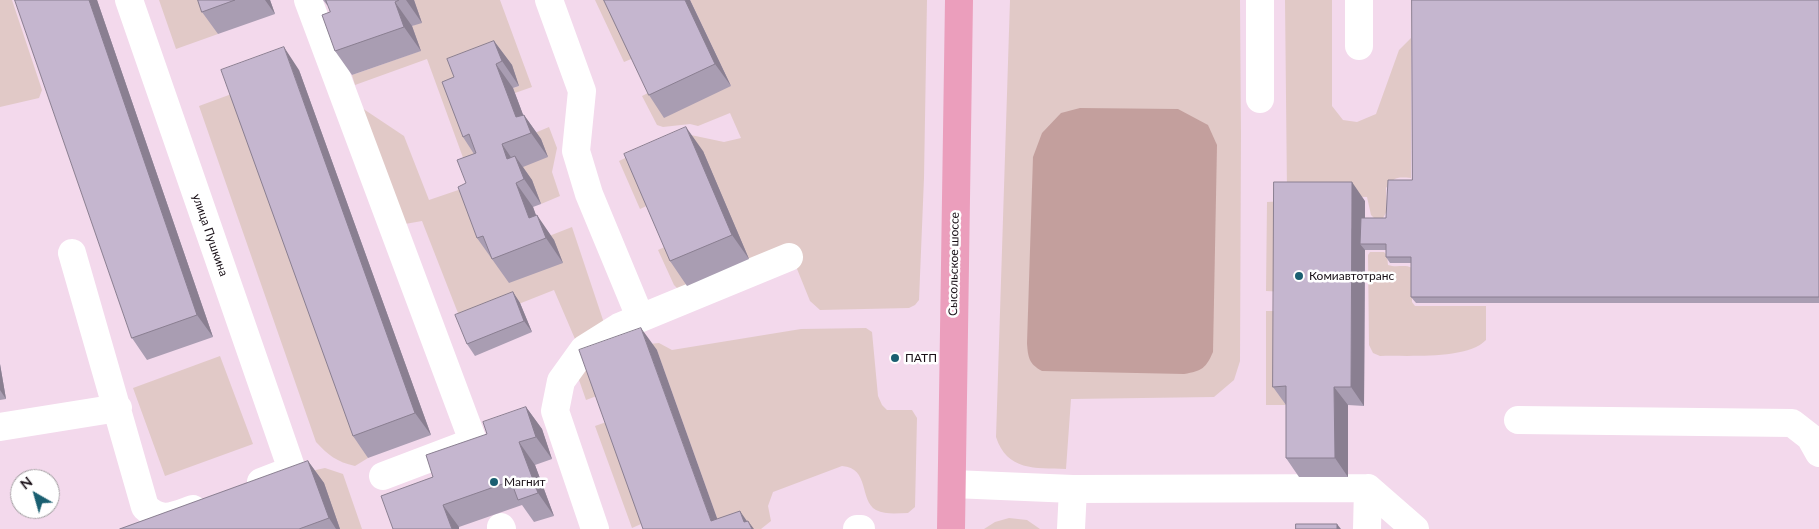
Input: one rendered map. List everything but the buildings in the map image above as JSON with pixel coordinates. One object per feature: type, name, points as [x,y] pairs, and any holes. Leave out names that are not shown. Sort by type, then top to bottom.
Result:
[{"type":"main road","name":"Сысольское шоссе","points":[[951,529],[959,0]]},
{"type":"street","name":"улица Пушкина","points":[[129,0],[292,470],[172,517]]},
{"type":"street","points":[[308,0],[473,442]]},
{"type":"street","points":[[549,0],[582,91],[576,151],[589,194],[640,317]]},
{"type":"street","points":[[1260,0],[1260,99]]},
{"type":"street","points":[[1358,0],[1358,46]]},
{"type":"street","points":[[72,254],[118,408],[145,507],[154,515],[172,517]]},
{"type":"street","points":[[591,528],[545,414],[561,381],[584,349],[619,326],[789,257]]},
{"type":"street","points":[[0,427],[118,408]]},
{"type":"street","points":[[1518,420],[1792,423],[1810,437],[1819,453]]},
{"type":"street","points":[[383,476],[500,431]]},
{"type":"street","points":[[953,484],[1072,489],[1368,488],[1415,529]]},
{"type":"street","points":[[1367,529],[1368,488]]},
{"type":"street","points":[[1071,529],[1072,489]]},
{"type":"street","points":[[138,529],[172,517]]},
{"type":"shaded area","points":[[0,0],[12,0],[42,90],[39,98],[0,107]]},
{"type":"shaded area","points":[[159,0],[205,0],[218,34],[176,49]]},
{"type":"shaded area","points":[[414,0],[500,0],[532,87],[515,93],[513,88],[519,86],[464,83],[544,238],[572,227],[604,323],[601,327],[575,339],[554,290],[463,326],[422,221],[405,224],[356,104],[404,136],[429,200],[473,185],[427,59],[355,85],[352,75],[420,51],[412,26],[421,22]]},
{"type":"shaded area","points":[[595,0],[609,0],[636,57],[624,62]]},
{"type":"shaded area","points":[[690,0],[927,0],[924,178],[919,300],[915,305],[909,308],[820,310],[810,301],[789,249],[679,290],[674,285],[658,250],[669,245],[651,204],[640,209],[619,161],[673,135],[686,134],[724,142],[741,138],[730,113],[698,126],[690,124],[663,127],[657,125],[642,96],[652,91],[731,86]]},
{"type":"shaded area","points":[[1010,0],[1240,0],[1240,361],[1234,380],[1214,397],[1071,399],[1066,469],[1033,467],[1015,462],[1007,456],[996,437]]},
{"type":"shaded area","points":[[1285,0],[1332,0],[1332,106],[1343,120],[1357,122],[1376,114],[1399,50],[1411,38],[1411,178],[1396,178],[1386,188],[1387,211],[1383,218],[1375,219],[1371,215],[1367,197],[1292,195],[1287,193]]},
{"type":"shaded area","points":[[237,92],[368,458],[355,466],[333,457],[316,442],[199,106]]},
{"type":"shaded area","points":[[1080,108],[1178,109],[1208,125],[1217,145],[1213,352],[1203,368],[1195,372],[1184,374],[1042,371],[1034,366],[1030,360],[1027,343],[1033,157],[1042,133],[1061,113]]},
{"type":"shaded area","points":[[549,127],[557,148],[552,172],[560,196],[541,204],[519,169],[530,135]]},
{"type":"shaded area","points":[[1285,201],[1285,292],[1266,291],[1267,202]]},
{"type":"shaded area","points":[[1370,252],[1384,252],[1387,255],[1388,265],[1412,268],[1412,302],[1415,306],[1486,306],[1486,340],[1465,351],[1451,354],[1380,356],[1373,353],[1369,345],[1368,255]]},
{"type":"shaded area","points":[[1266,311],[1285,311],[1285,405],[1266,405]]},
{"type":"shaded area","points":[[866,328],[872,332],[878,396],[882,405],[887,410],[912,410],[917,418],[915,507],[908,513],[888,513],[876,510],[867,499],[861,478],[857,472],[842,466],[773,492],[768,506],[771,521],[761,529],[721,529],[657,350],[602,394],[586,400],[578,377],[586,368],[649,344],[659,343],[672,350],[801,329]]},
{"type":"shaded area","points":[[220,356],[253,444],[165,476],[133,388]]},
{"type":"shaded area","points":[[612,420],[648,521],[632,528],[595,426]]},
{"type":"shaded area","points":[[325,468],[343,474],[362,529],[340,529],[302,473]]},
{"type":"shaded area","points":[[1009,518],[1027,520],[1040,529],[984,529],[995,522]]},
{"type":"place","name":"Комиавтотранс","points":[[1299,276]]},
{"type":"place","name":"ПАТП","points":[[895,358]]},
{"type":"place","name":"Магнит","points":[[494,482]]}]
